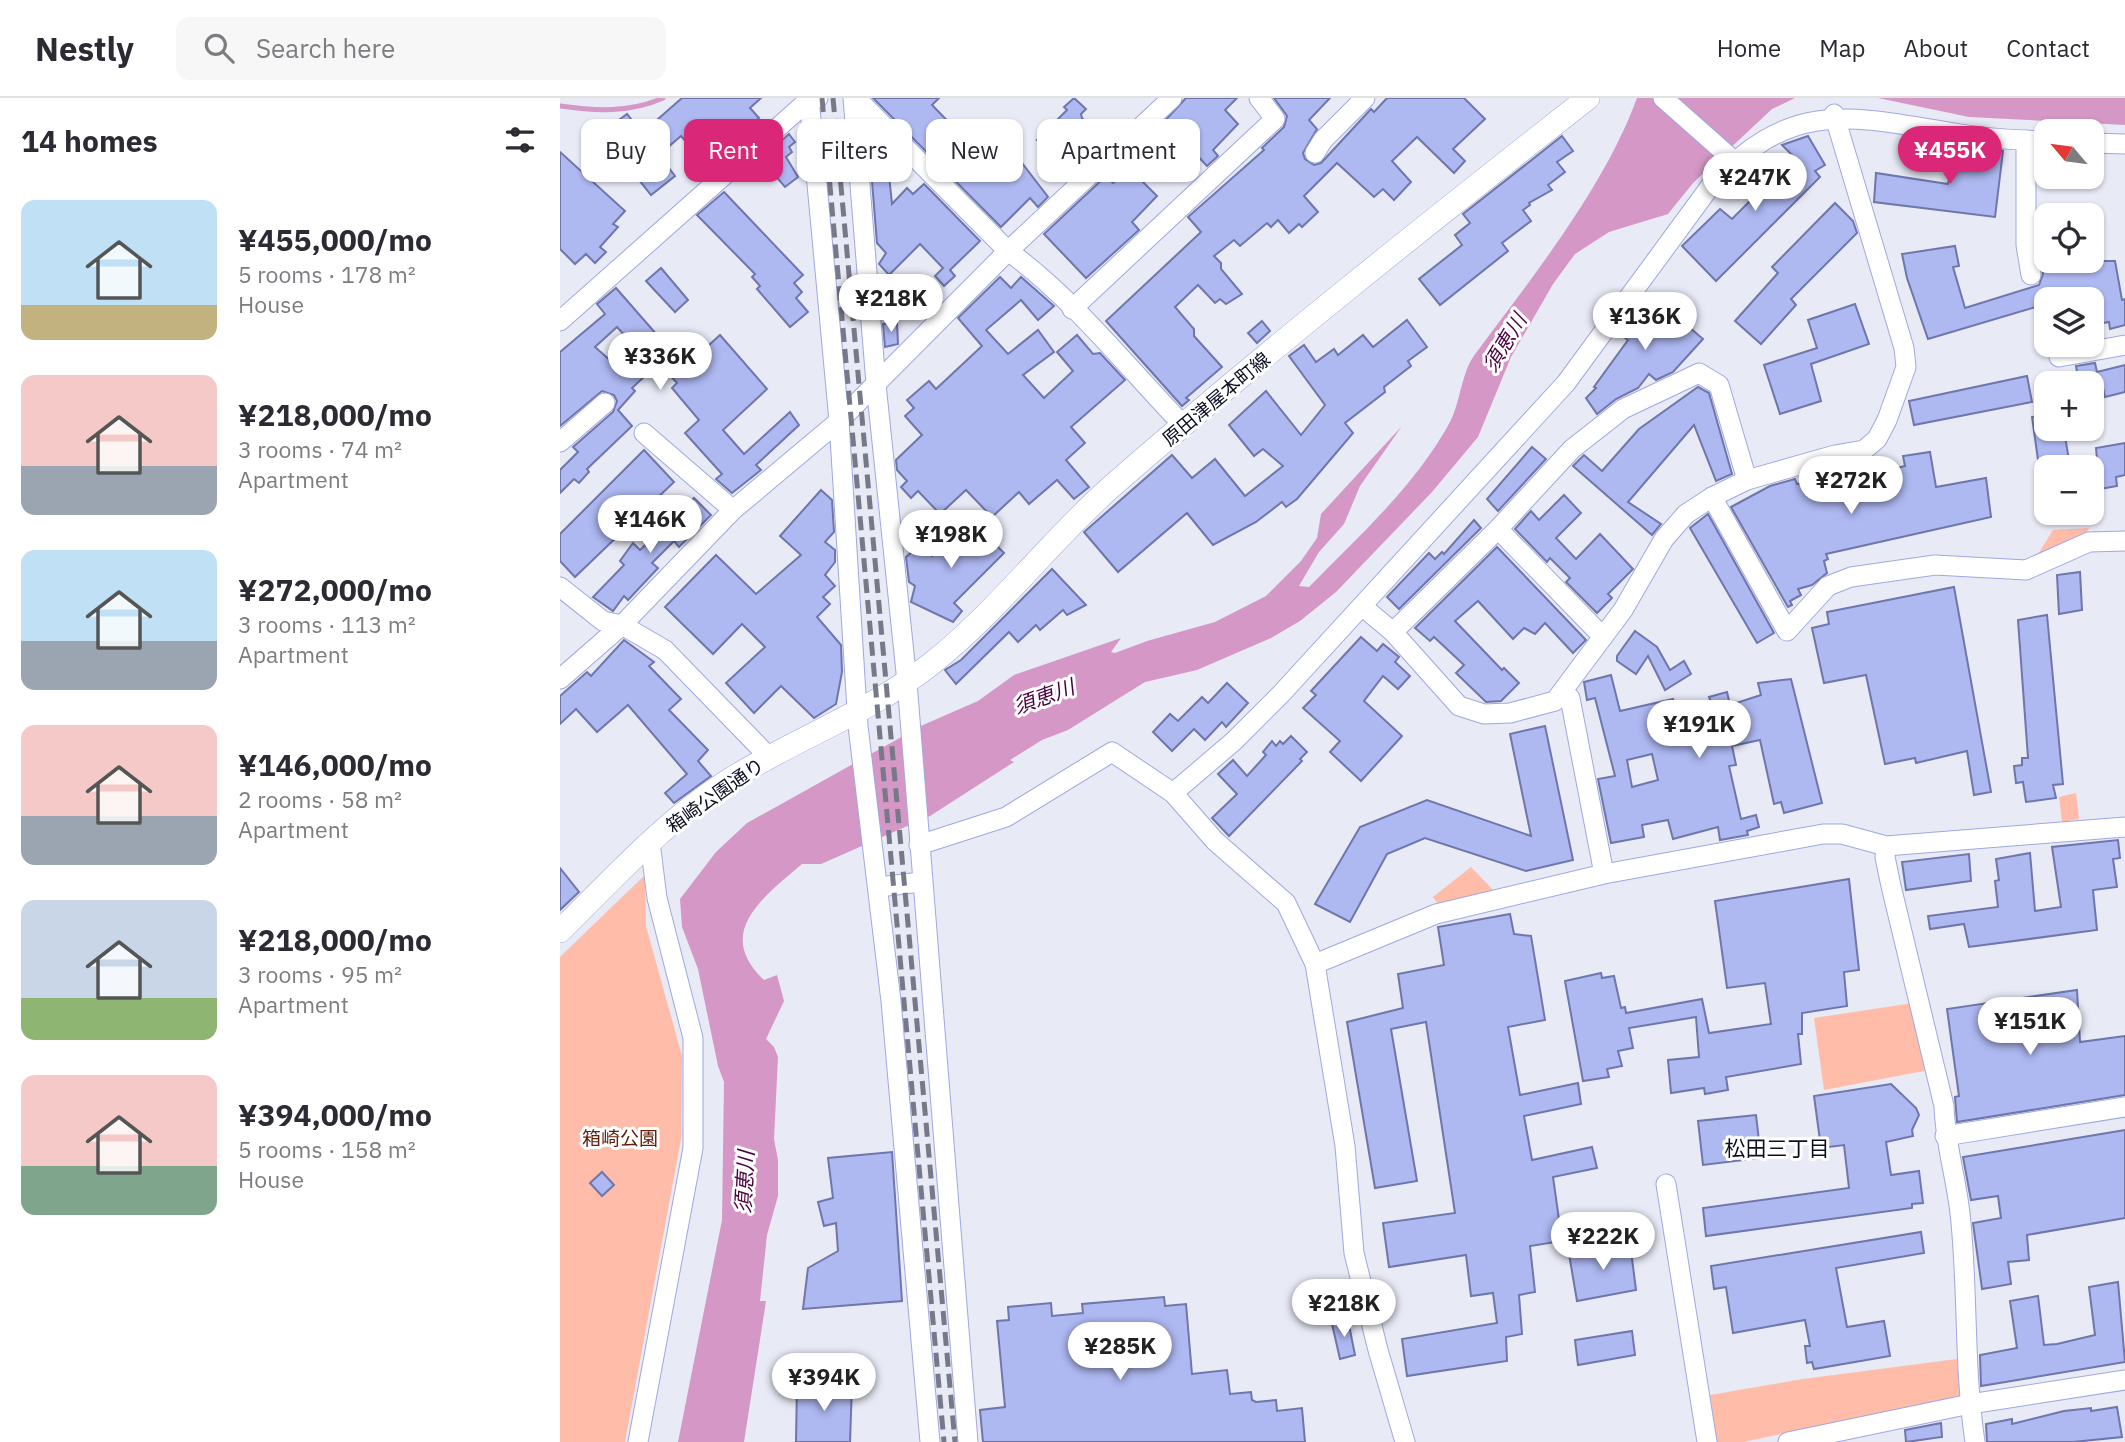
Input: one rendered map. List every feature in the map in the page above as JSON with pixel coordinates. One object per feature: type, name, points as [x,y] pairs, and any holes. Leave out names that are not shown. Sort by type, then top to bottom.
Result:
[{"type":"street","points":[[560,321],[813,98]]},
{"type":"street","points":[[813,98],[858,720],[879,887],[930,1442]]},
{"type":"street","points":[[854,98],[1008,251],[1028,266],[1072,309],[1183,425]]},
{"type":"street","points":[[854,98],[877,383],[919,824],[921,882],[968,1442]]},
{"type":"street","points":[[560,679],[622,625],[733,510],[838,421],[1008,251],[1172,98]]},
{"type":"street","points":[[1072,309],[1275,119],[1259,98]]},
{"type":"street","points":[[1315,153],[1323,140],[1364,98]]},
{"type":"street","name":"原田津屋本町線","points":[[858,720],[907,691],[1073,521],[1183,425],[1404,242],[1588,98]]},
{"type":"street","points":[[1663,98],[1727,156]]},
{"type":"street","points":[[1363,607],[1392,632],[1459,706],[1469,711],[1510,713],[1555,701],[1564,693],[1603,637],[1664,540],[1686,514],[1712,497],[1747,480],[1835,455],[1864,450],[1877,439],[1887,421],[1906,367],[1904,348],[1834,114]]},
{"type":"street","points":[[1173,793],[1234,741],[1363,607],[1566,383],[1727,156],[1782,123],[1807,116],[1834,114],[1852,114],[1962,135],[2034,140]]},
{"type":"street","points":[[2026,140],[2026,245],[2031,275]]},
{"type":"street","points":[[2104,143],[2125,144]]},
{"type":"street","points":[[2104,349],[2125,345]]},
{"type":"street","points":[[1392,632],[1497,529],[1572,449],[1623,409],[1699,373],[1719,385],[1747,480]]},
{"type":"street","points":[[560,442],[605,403]]},
{"type":"street","points":[[644,433],[733,510]]},
{"type":"street","points":[[1712,497],[1787,631],[1828,586],[1851,577],[1909,567],[1946,565],[2026,570],[2089,542],[2125,541]]},
{"type":"street","points":[[1497,529],[1603,637]]},
{"type":"street","points":[[560,587],[603,621],[622,625],[665,650],[769,757]]},
{"type":"street","points":[[1564,693],[1570,698],[1604,874]]},
{"type":"street","name":"箱崎公園通り","points":[[560,932],[650,842],[701,800],[769,757],[858,720]]},
{"type":"street","points":[[919,845],[1006,817],[1112,752],[1173,793],[1215,841],[1286,903],[1315,964],[1345,1146],[1354,1253],[1405,1442]]},
{"type":"street","points":[[1315,964],[1436,914],[1604,874],[1823,834],[1842,834],[1886,846],[2125,827]]},
{"type":"street","points":[[638,1442],[693,1147],[693,1038],[657,898],[650,842]]},
{"type":"street","points":[[1886,846],[1885,857],[1891,886],[1944,1107],[1945,1136],[1961,1220],[1970,1404],[1975,1442]]},
{"type":"street","points":[[879,887],[921,882]]},
{"type":"street","points":[[1945,1136],[2125,1107]]},
{"type":"street","points":[[1666,1184],[1707,1442]]},
{"type":"street","points":[[1788,1442],[1970,1404],[2125,1380]]},
{"type":"green space","points":[[2089,528],[2084,538],[2035,559],[2053,530]]},
{"type":"green space","points":[[2076,793],[2079,819],[2062,822],[2059,797]]},
{"type":"green space","points":[[1471,867],[1494,891],[1438,904],[1433,897]]},
{"type":"green space","name":"箱崎公園","points":[[645,875],[646,926],[682,1056],[681,1139],[625,1442],[560,1442],[560,957]]},
{"type":"green space","points":[[1913,1003],[1929,1070],[1824,1090],[1814,1018]]},
{"type":"green space","points":[[1957,1359],[1960,1396],[1743,1442],[1717,1442],[1710,1395],[1803,1379]]},
{"type":"water","name":"須恵川","points":[[1637,98],[1795,98],[1772,109],[1693,183],[1668,214],[1609,232],[1575,254],[1553,284],[1511,357],[1478,437],[1432,492],[1336,592],[1300,621],[1271,638],[1197,670],[1145,682],[1068,730],[1042,740],[1010,760],[1014,762],[930,816],[821,864],[802,864],[760,902],[750,916],[744,931],[743,946],[749,963],[764,980],[777,975],[784,1001],[766,1039],[774,1047],[778,1057],[774,1139],[778,1160],[778,1196],[767,1235],[760,1301],[766,1301],[744,1442],[678,1442],[722,1220],[724,1082],[718,1066],[698,969],[682,927],[680,899],[716,852],[747,823],[923,725],[978,701],[1014,675],[1121,638],[1111,652],[1215,622],[1266,596],[1301,561],[1317,538],[1321,514],[1402,426],[1360,486],[1344,524],[1319,552],[1299,586],[1309,587],[1403,489],[1436,445],[1454,414],[1471,361],[1587,198],[1623,132]]},
{"type":"water","points":[[1878,98],[2125,98],[2125,125],[2104,124],[2104,119],[2034,120],[1969,117]]},
{"type":"building","points":[[682,98],[761,98],[750,108],[758,119],[684,119],[684,140],[681,136],[670,146],[670,119],[658,119]]},
{"type":"building","points":[[873,98],[939,98],[932,105],[946,119],[926,119],[926,151],[912,137],[912,119],[894,119]]},
{"type":"building","points":[[1074,98],[1086,109],[1081,114],[1083,119],[1058,119],[1067,110],[1064,107]]},
{"type":"building","points":[[1186,98],[1237,98],[1225,110],[1238,124],[1213,150],[1218,156],[1207,166],[1200,158],[1200,119],[1166,119]]},
{"type":"building","points":[[1274,98],[1330,98],[1309,120],[1317,129],[1303,153],[1305,159],[1314,165],[1321,163],[1371,109],[1374,112],[1387,98],[1464,98],[1485,119],[1453,149],[1465,161],[1454,173],[1417,137],[1392,161],[1411,182],[1394,200],[1383,189],[1374,197],[1337,163],[1304,196],[1318,212],[1302,227],[1299,224],[1289,233],[1278,220],[1271,227],[1267,223],[1240,246],[1234,240],[1214,256],[1242,294],[1226,304],[1220,299],[1215,303],[1198,285],[1175,307],[1194,329],[1194,336],[1222,367],[1186,398],[1189,400],[1182,406],[1106,321],[1201,232],[1188,217],[1264,150],[1262,148],[1284,127],[1287,116]]},
{"type":"building","points":[[789,134],[795,142],[789,147],[792,152],[786,157],[797,175],[785,187],[781,182],[783,182],[783,139]]},
{"type":"building","points":[[1562,136],[1573,151],[1557,162],[1565,172],[1548,185],[1552,190],[1529,203],[1523,210],[1531,221],[1502,243],[1508,251],[1440,305],[1419,279],[1462,245],[1455,235],[1470,223],[1463,214]]},
{"type":"building","points":[[1808,136],[1825,165],[1815,171],[1820,177],[1716,281],[1682,246],[1720,209],[1732,219],[1794,157],[1782,145]]},
{"type":"building","points":[[1963,147],[2003,151],[1995,217],[1874,202],[1876,173],[1948,184],[1954,153],[1962,154]]},
{"type":"building","points":[[560,152],[581,171],[581,182],[593,182],[625,211],[613,224],[618,227],[600,247],[606,252],[595,263],[586,254],[575,264],[560,249]]},
{"type":"building","points":[[1023,164],[1048,197],[1038,207],[1030,198],[1001,227],[956,182],[1023,182]]},
{"type":"building","points":[[641,182],[667,182],[651,195]]},
{"type":"building","points":[[872,182],[890,182],[892,204],[907,188],[913,194],[924,184],[980,241],[950,270],[955,276],[944,286],[935,276],[943,268],[920,244],[889,275],[879,264],[886,253],[877,243]]},
{"type":"building","points":[[1100,182],[1143,182],[1157,196],[1132,222],[1139,230],[1086,278],[1044,234]]},
{"type":"building","points":[[724,192],[803,275],[794,283],[802,292],[796,298],[808,312],[790,327],[757,289],[760,286],[752,277],[755,274],[697,215]]},
{"type":"building","points":[[1835,203],[1853,221],[1857,233],[1791,299],[1796,305],[1761,344],[1735,321],[1778,273],[1772,267]]},
{"type":"building","points":[[1955,246],[1959,266],[1953,267],[1965,308],[2039,285],[2043,274],[2104,273],[2104,261],[2115,261],[2122,300],[2125,299],[2125,325],[2110,329],[2109,322],[2104,323],[2104,287],[2034,287],[2034,308],[1928,339],[1907,278],[1902,254]]},
{"type":"building","points":[[661,268],[688,300],[675,312],[646,281]]},
{"type":"building","points":[[1000,277],[1011,288],[1021,277],[1054,306],[1038,320],[1021,300],[986,330],[1008,354],[1038,330],[1054,352],[1023,375],[1044,398],[1073,371],[1057,352],[1077,335],[1093,354],[1100,353],[1125,380],[1071,427],[1085,443],[1066,460],[1089,487],[1074,499],[1057,480],[1029,504],[1019,492],[992,517],[966,490],[940,514],[918,491],[911,498],[901,487],[907,481],[897,470],[896,460],[922,435],[905,416],[914,408],[907,400],[929,381],[936,389],[982,346],[958,318]]},
{"type":"building","points":[[616,288],[685,367],[720,335],[767,389],[723,430],[744,454],[790,412],[799,425],[756,465],[761,470],[732,493],[716,479],[722,474],[685,433],[699,420],[672,388],[677,383],[659,363],[632,388],[635,391],[618,410],[632,426],[587,469],[589,472],[579,483],[574,479],[560,493],[560,470],[578,452],[573,447],[613,412],[617,401],[614,395],[602,391],[560,426],[560,352],[605,314],[597,304]],"holes":[[[617,327],[637,349],[620,369],[595,347]]]},
{"type":"building","points":[[1650,293],[1669,305],[1667,308],[1703,339],[1673,372],[1656,380],[1649,374],[1638,388],[1616,399],[1597,414],[1586,398],[1596,388],[1594,387],[1628,340],[1618,333],[1635,310],[1638,312]]},
{"type":"building","points":[[1855,304],[1869,344],[1811,364],[1821,401],[1780,414],[1764,365],[1817,348],[1808,320]]},
{"type":"building","points":[[1407,320],[1427,347],[1408,361],[1411,366],[1384,387],[1385,392],[1345,423],[1353,433],[1297,499],[1286,507],[1282,502],[1256,522],[1213,545],[1187,513],[1118,572],[1084,532],[1172,455],[1192,478],[1215,459],[1245,496],[1283,466],[1263,449],[1254,456],[1229,425],[1266,391],[1301,435],[1325,405],[1289,356],[1304,345],[1316,362],[1334,349],[1338,355],[1363,335],[1373,347]]},
{"type":"building","points":[[1262,321],[1270,331],[1257,343],[1248,333]]},
{"type":"building","points":[[897,323],[898,344],[885,347],[883,324]]},
{"type":"building","points":[[2095,363],[2097,371],[2077,371],[2076,366]]},
{"type":"building","points":[[2125,365],[2125,392],[2105,397],[2104,371],[2101,371]]},
{"type":"building","points":[[2027,376],[2032,402],[1914,425],[1909,401]]},
{"type":"building","points":[[1698,387],[1709,393],[1732,474],[1716,481],[1694,425],[1628,502],[1661,524],[1652,535],[1573,466],[1584,455],[1602,471],[1639,429]]},
{"type":"building","points":[[2035,441],[2066,441],[2068,455],[2037,455]]},
{"type":"building","points":[[2125,443],[2125,475],[2116,477],[2117,486],[2104,488],[2104,455],[2097,455],[2096,448]]},
{"type":"building","points":[[1532,447],[1546,459],[1498,511],[1487,499]]},
{"type":"building","points":[[644,450],[674,482],[575,577],[560,561],[560,534]]},
{"type":"building","points":[[1930,452],[1936,487],[1986,478],[1991,517],[1826,554],[1828,559],[1824,561],[1827,573],[1812,585],[1798,589],[1801,595],[1790,601],[1792,605],[1788,607],[1731,507],[1770,486],[1795,479],[1797,484],[1828,477],[1827,472],[1849,466],[1852,479],[1905,466],[1903,456]]},
{"type":"building","points":[[821,490],[832,500],[834,532],[825,542],[835,550],[835,562],[825,575],[835,586],[823,597],[830,604],[817,617],[841,645],[842,672],[836,704],[814,718],[781,686],[754,713],[726,683],[765,647],[742,624],[713,654],[665,607],[716,555],[756,594],[801,555],[780,536]]},
{"type":"building","points":[[1564,495],[1581,513],[1556,538],[1576,559],[1600,534],[1633,569],[1608,594],[1612,598],[1597,613],[1566,582],[1570,578],[1550,558],[1547,562],[1515,529],[1531,511],[1539,520]]},
{"type":"building","points":[[694,498],[711,515],[679,547],[674,541],[652,563],[658,568],[628,600],[624,596],[613,611],[593,597],[624,565],[620,561],[633,543],[640,550]]},
{"type":"building","points":[[1708,514],[1774,633],[1757,643],[1690,528]]},
{"type":"building","points":[[977,519],[996,538],[993,542],[1004,553],[954,603],[962,611],[953,622],[911,602],[915,586],[909,582],[906,557],[921,544],[932,556],[944,543],[948,547]]},
{"type":"building","points":[[1474,520],[1481,528],[1399,609],[1387,597],[1429,553],[1435,559],[1442,552],[1444,554]]},
{"type":"building","points":[[1497,547],[1586,640],[1573,653],[1545,623],[1535,634],[1524,628],[1513,639],[1478,601],[1455,621],[1502,670],[1504,668],[1519,683],[1501,701],[1486,702],[1456,673],[1464,665],[1434,637],[1430,641],[1415,628]]},
{"type":"building","points":[[1052,569],[1086,605],[1067,615],[1063,610],[1040,630],[1036,625],[1018,642],[1009,632],[956,684],[945,670],[961,660]]},
{"type":"building","points":[[2080,572],[2082,610],[2059,614],[2057,575]]},
{"type":"building","points":[[1954,587],[1991,792],[1974,795],[1967,751],[1916,763],[1915,758],[1885,764],[1866,675],[1824,683],[1812,628],[1829,624],[1827,612]]},
{"type":"building","points":[[2047,615],[2063,784],[2053,785],[2056,798],[2026,802],[2023,782],[2016,783],[2014,766],[2022,765],[2022,758],[2028,758],[2018,620]]},
{"type":"building","points":[[1635,631],[1657,647],[1670,670],[1684,661],[1691,674],[1665,690],[1648,656],[1636,674],[1617,661],[1617,656]]},
{"type":"building","points":[[1361,637],[1377,651],[1383,644],[1399,657],[1395,662],[1410,676],[1398,689],[1383,676],[1364,701],[1402,736],[1361,781],[1330,752],[1340,741],[1303,708],[1316,695],[1311,691]]},
{"type":"building","points":[[624,640],[654,662],[649,666],[681,699],[669,710],[708,750],[698,761],[711,776],[674,803],[665,793],[687,774],[628,705],[597,732],[576,709],[560,724],[560,696],[587,672],[591,676]]},
{"type":"building","points":[[1611,675],[1620,711],[1673,699],[1675,711],[1711,702],[1709,697],[1727,692],[1730,705],[1761,695],[1758,683],[1791,679],[1822,803],[1784,813],[1781,802],[1774,804],[1760,740],[1732,746],[1736,765],[1729,766],[1741,819],[1756,815],[1759,827],[1747,831],[1748,835],[1720,840],[1718,827],[1673,839],[1668,820],[1642,825],[1644,837],[1611,843],[1598,779],[1615,776],[1595,698],[1587,700],[1584,682]],"holes":[[[1652,754],[1658,780],[1632,787],[1627,760]]]},
{"type":"building","points":[[1227,683],[1248,703],[1226,727],[1222,722],[1205,740],[1194,729],[1172,751],[1153,732],[1170,714],[1178,721],[1202,697],[1208,703]]},
{"type":"building","points":[[1545,726],[1573,860],[1526,871],[1425,838],[1387,854],[1350,922],[1315,904],[1360,827],[1427,800],[1531,836],[1510,734]]},
{"type":"building","points":[[1291,736],[1307,752],[1300,759],[1302,761],[1229,836],[1212,818],[1237,794],[1218,774],[1233,760],[1247,776],[1266,755],[1263,752],[1272,741],[1276,746],[1280,741],[1283,744]]},
{"type":"building","points":[[2118,840],[2120,858],[2113,859],[2117,887],[2093,890],[2097,930],[1969,947],[1964,924],[1930,929],[1928,916],[1998,907],[1995,881],[1999,880],[1996,859],[2030,853],[2035,911],[2061,907],[2052,847]]},
{"type":"building","points":[[1969,854],[1971,881],[1906,890],[1902,862]]},
{"type":"building","points":[[560,868],[579,892],[560,910]]},
{"type":"building","points":[[1849,879],[1859,970],[1844,972],[1847,1006],[1802,1013],[1802,1034],[1798,1034],[1801,1064],[1726,1077],[1728,1090],[1705,1094],[1704,1088],[1671,1093],[1668,1060],[1699,1057],[1696,1017],[1629,1028],[1633,1048],[1618,1051],[1622,1066],[1607,1069],[1609,1077],[1583,1081],[1565,981],[1601,973],[1602,978],[1614,976],[1621,1008],[1625,1007],[1626,1013],[1702,999],[1709,1033],[1771,1024],[1765,983],[1727,988],[1715,901]]},
{"type":"building","points":[[1510,914],[1514,934],[1531,936],[1545,1020],[1508,1027],[1520,1095],[1578,1083],[1581,1104],[1524,1116],[1532,1160],[1592,1147],[1597,1168],[1553,1177],[1562,1241],[1530,1246],[1535,1292],[1519,1295],[1522,1334],[1506,1337],[1507,1361],[1407,1376],[1402,1339],[1497,1323],[1493,1293],[1471,1296],[1466,1255],[1389,1267],[1383,1223],[1455,1213],[1426,1022],[1391,1029],[1417,1181],[1375,1188],[1347,1022],[1403,1008],[1398,974],[1444,965],[1438,927]]},
{"type":"building","points":[[2077,990],[2080,1042],[2125,1036],[2125,1095],[1957,1122],[1955,1097],[1959,1096],[1947,1009]]},
{"type":"building","points":[[1891,1084],[1916,1108],[1919,1115],[1912,1130],[1913,1136],[1886,1142],[1891,1175],[1919,1171],[1923,1203],[1912,1204],[1912,1208],[1706,1236],[1703,1208],[1849,1188],[1844,1145],[1821,1148],[1814,1096]]},
{"type":"building","points":[[1756,1115],[1761,1158],[1703,1165],[1698,1121]]},
{"type":"building","points":[[2125,1130],[2125,1218],[2027,1235],[2029,1260],[2008,1262],[2011,1284],[1982,1289],[1973,1223],[2001,1218],[1998,1196],[1971,1200],[1963,1157]]},
{"type":"building","points":[[892,1152],[902,1301],[803,1309],[808,1268],[838,1251],[836,1223],[824,1226],[818,1202],[833,1198],[828,1158]]},
{"type":"building","points":[[602,1172],[614,1185],[602,1196],[590,1183]]},
{"type":"building","points":[[1921,1232],[1924,1253],[1836,1268],[1847,1327],[1884,1321],[1890,1356],[1814,1369],[1812,1362],[1807,1363],[1805,1346],[1810,1346],[1805,1320],[1733,1333],[1726,1287],[1714,1289],[1711,1266]]},
{"type":"building","points":[[1630,1243],[1636,1290],[1577,1301],[1569,1254]]},
{"type":"building","points":[[2118,1282],[2125,1362],[1981,1386],[1980,1355],[2017,1348],[2010,1301],[2038,1296],[2044,1345],[2057,1344],[2095,1335],[2089,1287]]},
{"type":"building","points":[[1164,1297],[1165,1306],[1186,1304],[1192,1374],[1227,1370],[1230,1394],[1251,1392],[1252,1400],[1256,1402],[1276,1400],[1277,1411],[1302,1408],[1305,1442],[983,1442],[980,1410],[1005,1407],[997,1321],[1009,1320],[1008,1307],[1051,1303],[1052,1316],[1083,1313],[1082,1304]]},
{"type":"building","points":[[1348,1320],[1355,1355],[1340,1359],[1332,1324]]},
{"type":"building","points":[[1632,1331],[1635,1355],[1578,1365],[1575,1340]]},
{"type":"building","points":[[797,1384],[852,1385],[850,1442],[796,1442]]},
{"type":"building","points":[[2117,1407],[2122,1437],[2073,1442],[1987,1442],[1986,1424],[2012,1419],[2012,1424],[2064,1411]]},
{"type":"building","points":[[1941,1423],[1942,1437],[1906,1442],[1905,1430]]},
{"type":"waterway","points":[[560,106],[612,110],[651,103],[663,98]]},
{"type":"railway","points":[[822,98],[944,1442]]},
{"type":"railway","points":[[833,98],[955,1442]]},
{"type":"district","name":"松田三丁目","points":[[1777,1149]]}]
